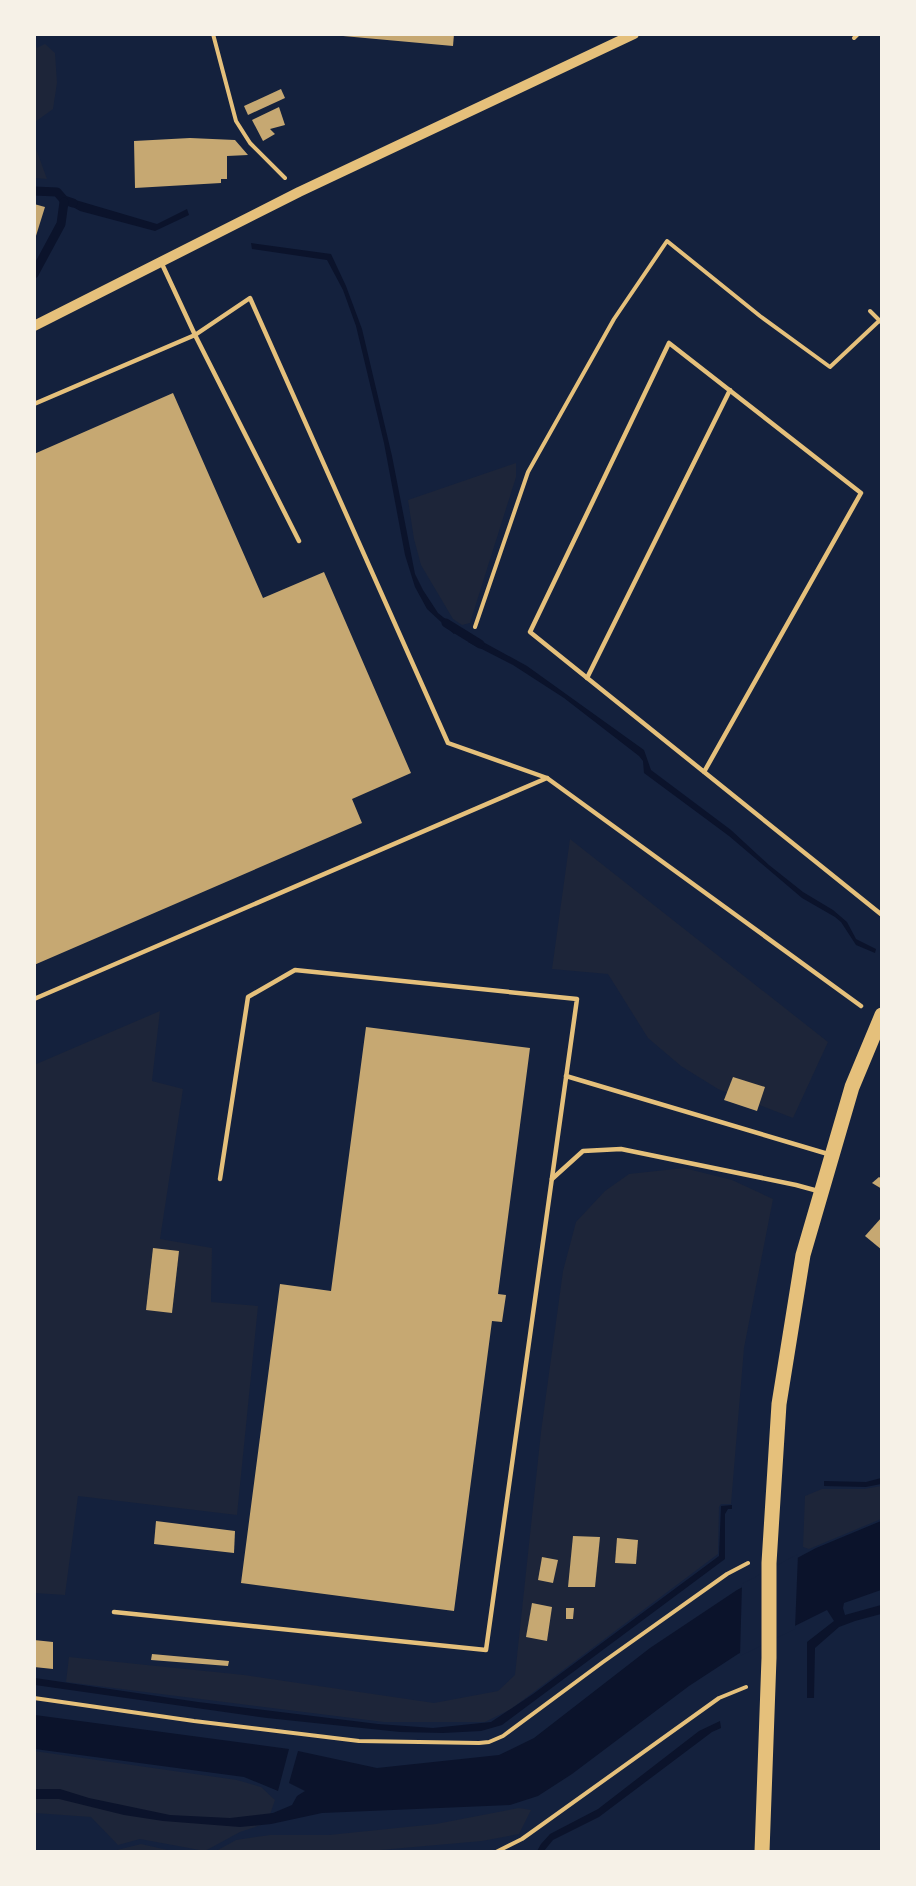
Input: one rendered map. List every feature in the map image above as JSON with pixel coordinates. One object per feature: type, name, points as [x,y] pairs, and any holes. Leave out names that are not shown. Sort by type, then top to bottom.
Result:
[{"type":"main road","points":[[762,1851],[770,1557],[779,1404],[802,1255],[852,1087],[882,1015]]},
{"type":"street","points":[[34,326],[299,192],[634,34]]},
{"type":"lane","points":[[161,262],[195,335],[299,541]]},
{"type":"lane","points":[[34,404],[195,335],[250,298],[448,743],[547,778],[861,1006]]},
{"type":"lane","points":[[704,772],[861,493],[669,343],[530,632],[586,678],[882,915]]},
{"type":"lane","points":[[586,678],[730,390]]},
{"type":"lane","points":[[34,999],[547,778]]},
{"type":"lane","points":[[114,1612],[486,1650],[577,999],[294,970],[248,997],[220,1179]]},
{"type":"lane","points":[[566,1076],[831,1155]]},
{"type":"lane","points":[[552,1179],[583,1151],[621,1149],[821,1192]]},
{"type":"path","points":[[213,34],[236,121],[250,143],[299,192]]},
{"type":"path","points":[[870,311],[882,323]]},
{"type":"path","points":[[34,1698],[194,1721],[359,1741],[489,1742],[503,1736],[727,1574],[770,1557]]},
{"type":"path","points":[[496,1851],[522,1839],[719,1698],[768,1675]]},
{"type":"shaded area","points":[[34,39],[37,48],[45,44],[55,53],[57,83],[53,109],[35,122]]},
{"type":"shaded area","points":[[35,146],[47,179],[35,178]]},
{"type":"shaded area","points":[[62,196],[157,224],[187,209],[189,215],[155,231],[80,211],[64,202]]},
{"type":"shaded area","points":[[251,243],[331,254],[362,329],[392,456],[415,574],[438,613],[458,629],[454,634],[427,609],[415,587],[405,555],[384,443],[356,326],[343,290],[327,260],[252,249]]},
{"type":"shaded area","points":[[516,463],[516,477],[470,623],[462,625],[453,619],[421,565],[408,500]]},
{"type":"shaded area","points":[[474,637],[527,666],[644,750],[651,770],[731,830],[803,892],[833,910],[847,922],[856,939],[876,949],[875,953],[856,945],[841,922],[835,917],[802,898],[729,836],[644,773],[643,761],[639,756],[564,698],[513,665],[468,642]]},
{"type":"shaded area","points":[[570,839],[828,1042],[793,1118],[718,1089],[681,1066],[648,1038],[608,974],[552,969]]},
{"type":"shaded area","points":[[160,1011],[152,1081],[183,1089],[160,1239],[212,1248],[211,1302],[258,1306],[237,1515],[78,1496],[65,1595],[35,1593],[34,1065]]},
{"type":"shaded area","points":[[684,1168],[732,1180],[773,1199],[744,1348],[731,1504],[721,1504],[719,1507],[718,1554],[511,1709],[485,1722],[384,1722],[66,1682],[69,1657],[244,1675],[434,1703],[498,1691],[515,1675],[541,1432],[563,1271],[576,1222],[605,1191],[629,1174]]},
{"type":"shaded area","points":[[881,1478],[881,1484],[866,1487],[824,1486],[824,1481],[866,1482]]},
{"type":"shaded area","points":[[881,1486],[881,1519],[809,1549],[803,1547],[805,1496],[822,1489],[864,1489]]},
{"type":"shaded area","points":[[732,1505],[732,1509],[728,1509],[725,1514],[725,1559],[502,1725],[481,1731],[400,1732],[267,1718],[35,1685],[35,1678],[198,1702],[378,1724],[433,1728],[491,1722],[533,1694],[719,1556],[721,1506]]},
{"type":"shaded area","points":[[881,1521],[881,1590],[844,1603],[843,1608],[845,1615],[881,1605],[881,1614],[839,1627],[815,1648],[814,1698],[807,1698],[807,1642],[834,1621],[827,1610],[738,1654],[689,1686],[572,1774],[538,1796],[510,1805],[322,1813],[271,1824],[240,1827],[163,1821],[124,1815],[59,1799],[35,1799],[35,1789],[60,1789],[89,1798],[170,1815],[230,1818],[273,1813],[292,1805],[297,1796],[305,1791],[289,1783],[298,1751],[377,1768],[499,1755],[534,1738],[650,1648],[737,1590],[816,1548]]},
{"type":"shaded area","points":[[35,1715],[289,1749],[278,1791],[244,1777],[35,1749]]},
{"type":"shaded area","points":[[720,1721],[721,1728],[712,1732],[599,1817],[553,1840],[544,1851],[537,1851],[550,1834],[598,1809],[699,1731]]},
{"type":"shaded area","points":[[34,1751],[237,1780],[261,1787],[275,1800],[267,1823],[240,1832],[205,1851],[140,1839],[118,1845],[91,1817],[35,1813]]},
{"type":"shaded area","points":[[519,1808],[531,1810],[519,1834],[482,1841],[369,1851],[216,1851],[236,1840],[270,1835],[329,1835],[436,1824]]},
{"type":"shaded area","points":[[141,1844],[172,1851],[113,1851]]},
{"type":"pier","points":[[798,1554],[795,1629],[740,1656],[742,1584]]},
{"type":"building","points":[[344,34],[454,34],[453,46],[343,36]]},
{"type":"building","points":[[281,89],[285,98],[248,115],[244,106]]},
{"type":"building","points":[[279,107],[285,125],[270,129],[275,134],[263,141],[252,120]]},
{"type":"building","points":[[190,138],[235,140],[248,155],[227,156],[227,179],[221,179],[221,183],[135,188],[134,141]]},
{"type":"building","points":[[34,204],[45,207],[35,239],[34,239]]},
{"type":"building","points":[[173,393],[263,598],[324,572],[411,773],[352,799],[362,823],[34,965],[34,454]]},
{"type":"building","points":[[366,1027],[530,1048],[498,1294],[506,1295],[502,1322],[492,1321],[454,1611],[241,1583],[280,1284],[331,1291]]},
{"type":"building","points":[[733,1077],[765,1087],[757,1111],[724,1100]]},
{"type":"building","points":[[879,1177],[882,1179],[882,1189],[872,1183]]},
{"type":"building","points":[[882,1217],[882,1250],[865,1236]]},
{"type":"building","points":[[153,1248],[179,1251],[172,1313],[146,1310]]},
{"type":"building","points":[[156,1521],[235,1531],[234,1553],[154,1544]]},
{"type":"building","points":[[573,1536],[600,1537],[595,1587],[568,1587]]},
{"type":"building","points":[[617,1538],[638,1540],[636,1564],[615,1563]]},
{"type":"building","points":[[542,1557],[558,1560],[553,1583],[538,1580]]},
{"type":"building","points":[[532,1603],[552,1607],[547,1641],[526,1637]]},
{"type":"building","points":[[566,1608],[574,1608],[573,1619],[566,1619]]},
{"type":"building","points":[[34,1640],[53,1642],[53,1669],[34,1667]]},
{"type":"building","points":[[152,1654],[229,1661],[228,1666],[151,1660]]},
{"type":"waterway","points":[[34,191],[57,192],[64,200],[73,203]]},
{"type":"waterway","points":[[34,274],[61,224],[64,202]]},
{"type":"waterway","points":[[446,623],[480,644]]}]
